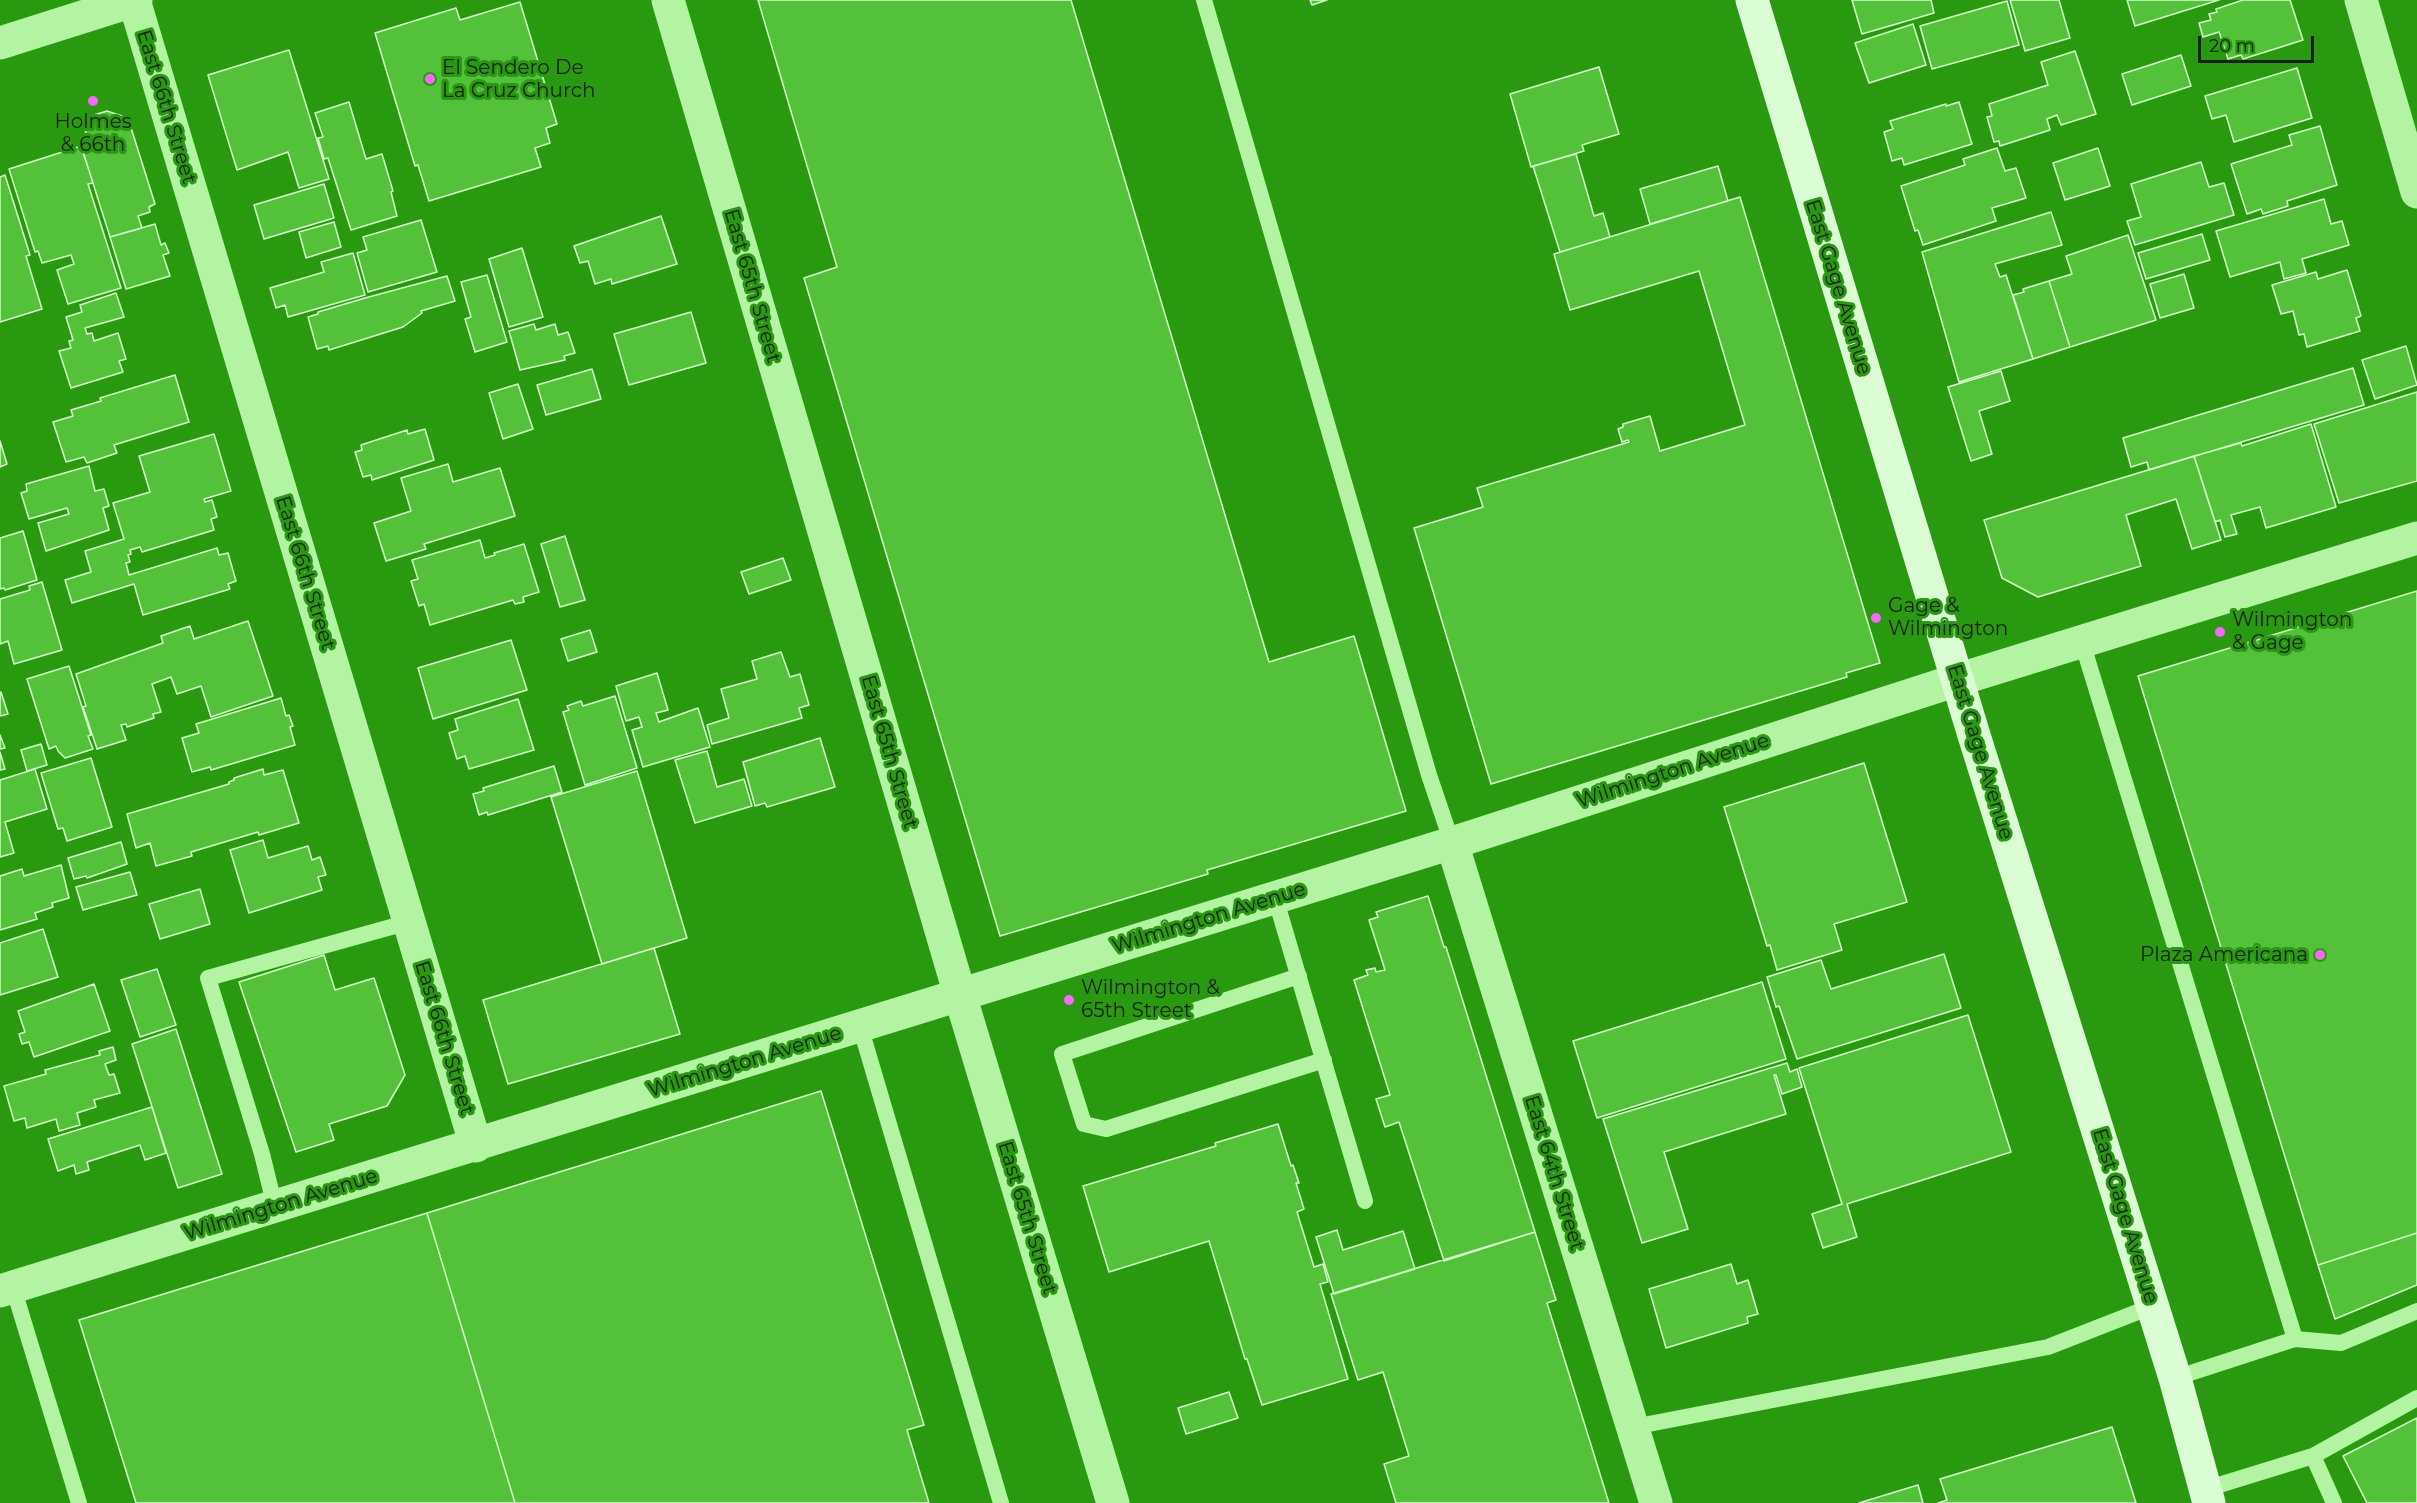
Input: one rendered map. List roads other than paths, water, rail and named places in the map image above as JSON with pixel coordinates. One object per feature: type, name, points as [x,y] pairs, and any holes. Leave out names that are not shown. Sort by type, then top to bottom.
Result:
[{"type":"main road","name":"East Gage Avenue","points":[[1752,0],[1957,680],[2175,1378],[2207,1496]]},
{"type":"street","points":[[0,43],[135,0]]},
{"type":"street","name":"East 66th Street","points":[[135,0],[476,1146]]},
{"type":"street","name":"East 65th Street","points":[[668,0],[960,995],[1113,1503]]},
{"type":"street","points":[[2361,0],[2416,181]]},
{"type":"street","name":"Wilmington Avenue","points":[[6,1289],[476,1146],[1452,843],[1957,680],[2417,538]]},
{"type":"street","name":"East 64th Street","points":[[1452,843],[1656,1503]]},
{"type":"lane","points":[[1204,0],[1429,775],[1452,843]]},
{"type":"lane","points":[[2082,642],[2295,1339]]},
{"type":"lane","points":[[1275,897],[1365,1201]]},
{"type":"lane","points":[[275,1207],[262,1154],[208,978],[409,922]]},
{"type":"lane","points":[[1299,976],[1062,1054],[1084,1124],[1106,1129],[1324,1060]]},
{"type":"lane","points":[[861,1026],[1001,1503]]},
{"type":"lane","points":[[6,1289],[79,1503]]},
{"type":"lane","points":[[1633,1427],[2048,1347],[2153,1306]]},
{"type":"lane","points":[[2175,1378],[2295,1339],[2341,1343],[2417,1311]]},
{"type":"lane","points":[[2207,1496],[2313,1456],[2417,1398]]},
{"type":"lane","points":[[2313,1456],[2334,1503]]},
{"type":"place","name":"El Sendero De La Cruz Church","points":[[430,79]]},
{"type":"place","name":"Holmes & 66th","points":[[93,101]]},
{"type":"place","name":"Gage & Wilmington","points":[[1876,618]]},
{"type":"place","name":"Wilmington & Gage","points":[[2220,632]]},
{"type":"place","name":"Plaza Americana","points":[[2320,955]]},
{"type":"place","name":"Wilmington & 65th Street","points":[[1069,1000]]}]
